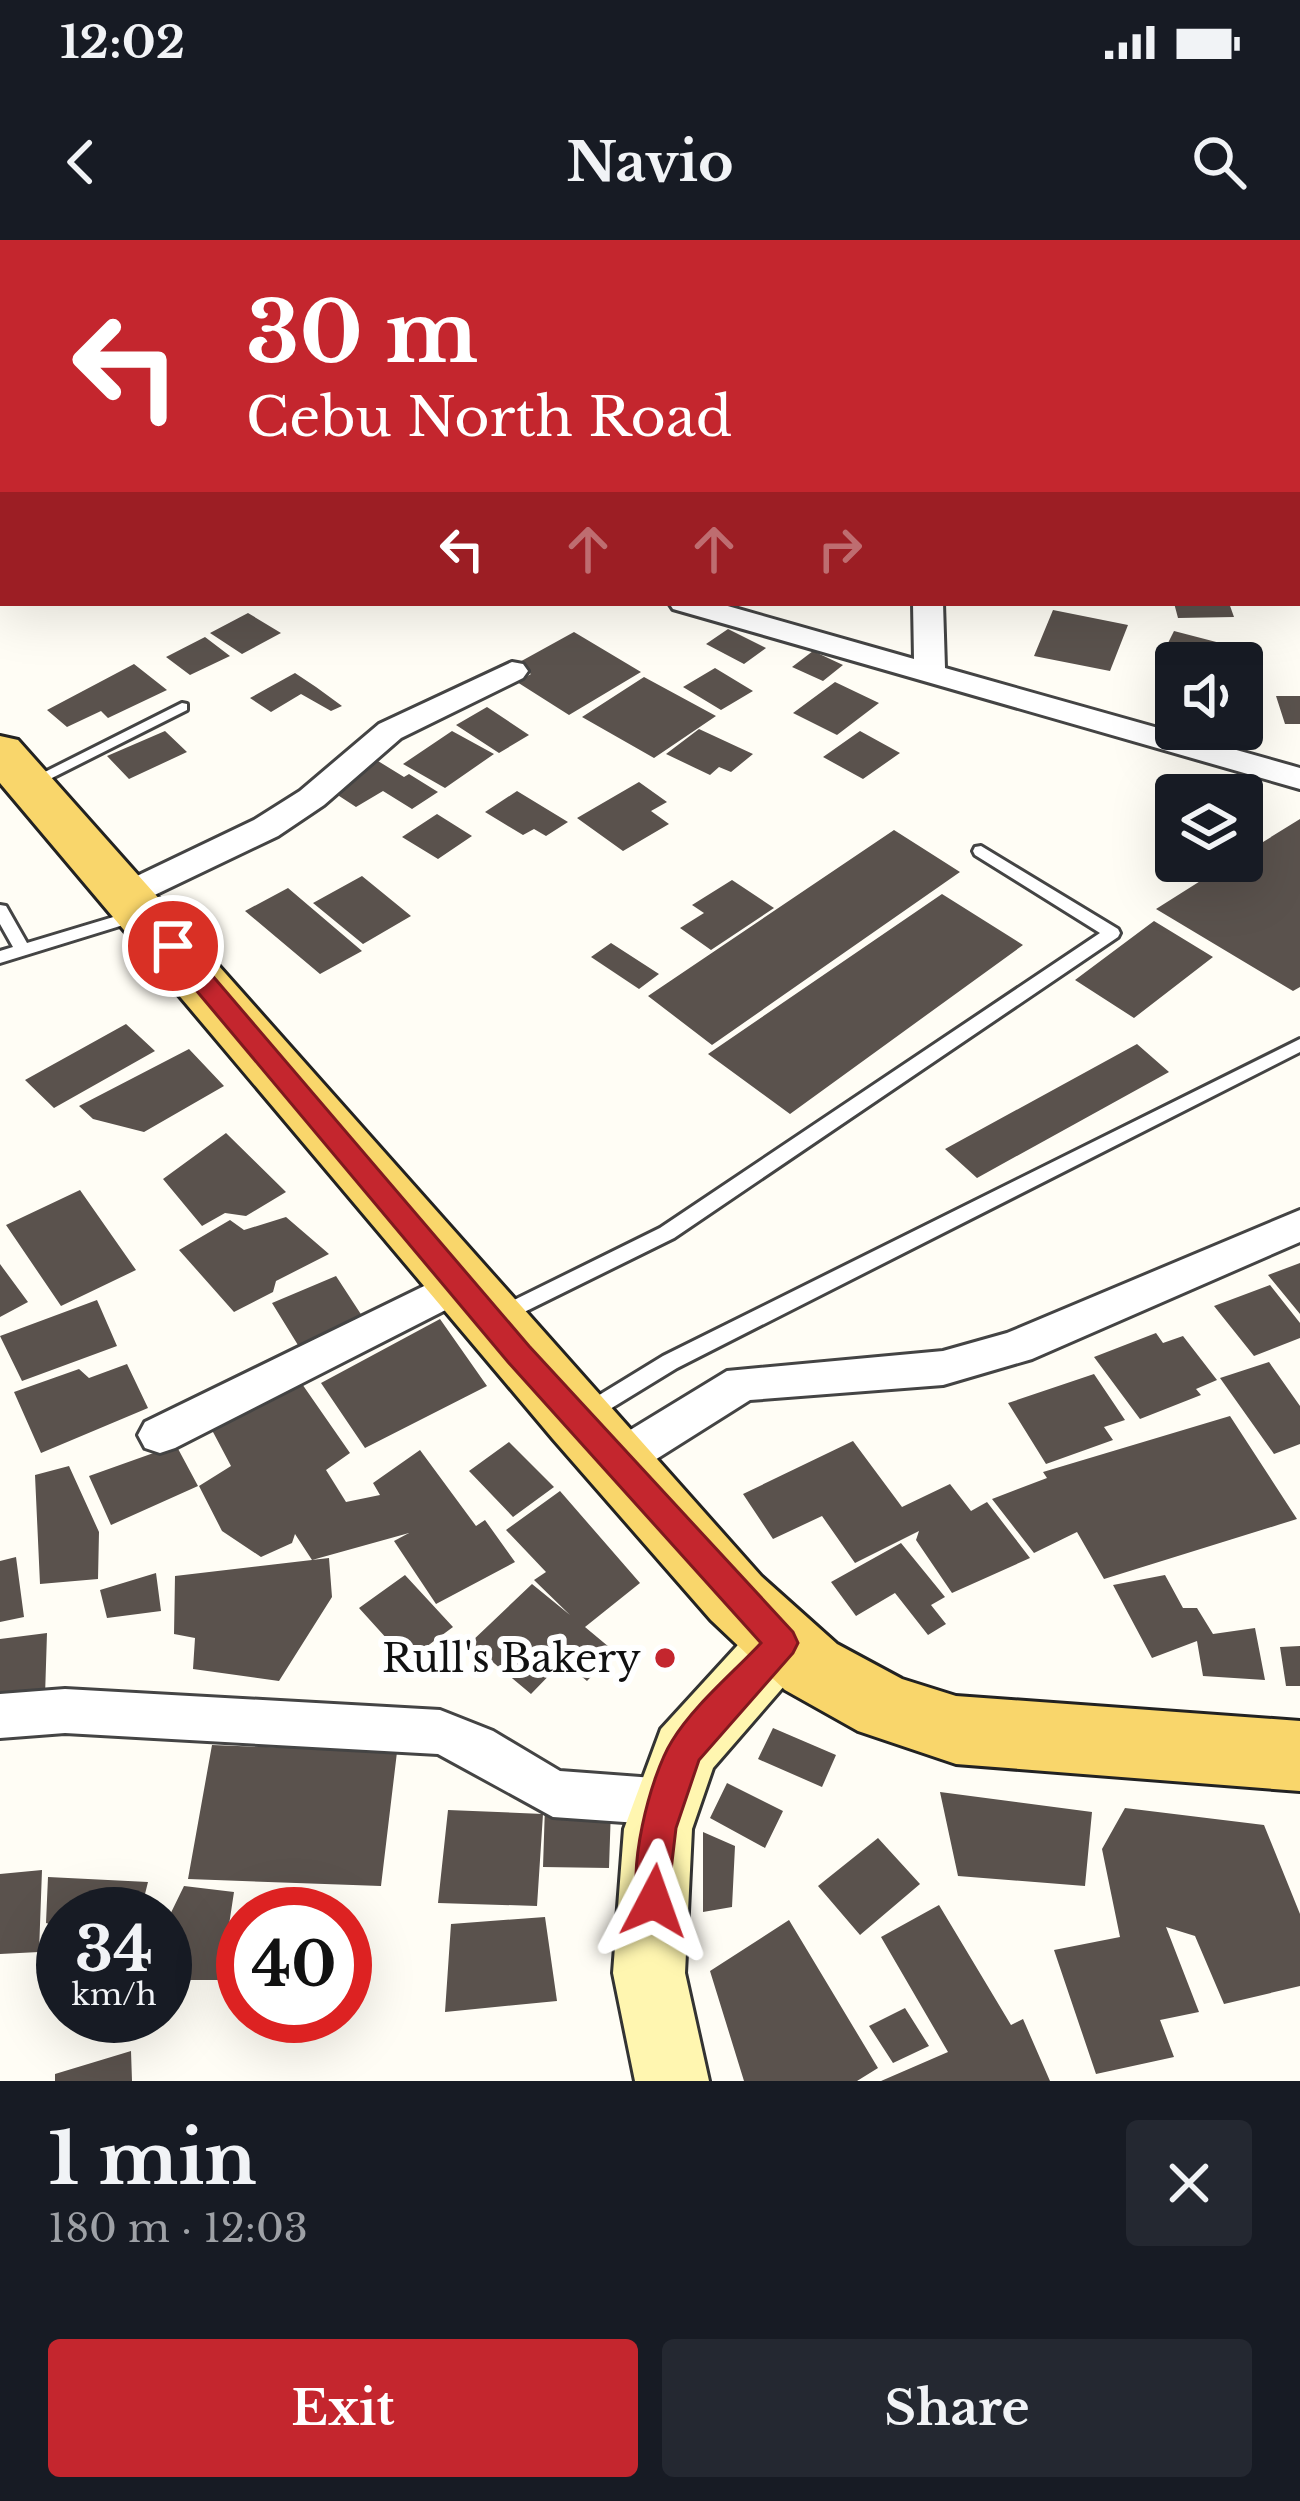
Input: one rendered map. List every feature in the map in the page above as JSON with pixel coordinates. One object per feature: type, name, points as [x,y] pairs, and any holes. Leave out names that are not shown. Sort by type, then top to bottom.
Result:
[{"type":"main road","points":[[15,767],[474,1303],[782,1643],[845,1688],[923,1722],[956,1730],[1300,1756]]},
{"type":"street","points":[[695,606],[1300,779]]},
{"type":"street","points":[[928,606],[930,672]]},
{"type":"street","points":[[136,903],[312,797],[390,731],[512,670]]},
{"type":"street","points":[[595,1441],[742,1383],[943,1368],[1017,1347],[1300,1225]]},
{"type":"street","points":[[160,1436],[474,1303]]},
{"type":"street","points":[[672,2081],[649,1973],[658,1828],[685,1751],[782,1643]]},
{"type":"street","points":[[0,1716],[65,1711],[440,1732],[476,1747],[554,1794],[667,1802]]},
{"type":"lane","points":[[15,767],[182,706]]},
{"type":"lane","points":[[474,1303],[667,1232],[1112,933],[981,850]]},
{"type":"lane","points":[[0,956],[136,903]]},
{"type":"lane","points":[[0,910],[22,950]]},
{"type":"lane","points":[[595,1441],[670,1361],[1300,1045]]},
{"type":"building","points":[[1175,606],[1230,606],[1234,617],[1178,618]]},
{"type":"building","points":[[1053,610],[1128,625],[1110,671],[1034,656]]},
{"type":"building","points":[[248,613],[281,633],[242,654],[210,633]]},
{"type":"building","points":[[728,629],[766,648],[744,664],[706,644]]},
{"type":"building","points":[[1174,631],[1216,642],[1168,642]]},
{"type":"building","points":[[574,632],[641,672],[569,715],[517,682],[531,674],[516,664]]},
{"type":"building","points":[[205,637],[230,656],[190,675],[166,657]]},
{"type":"building","points":[[813,651],[843,665],[823,681],[792,667]]},
{"type":"building","points":[[134,664],[167,690],[108,718],[101,711],[67,727],[47,710]]},
{"type":"building","points":[[715,668],[753,691],[721,710],[683,687]]},
{"type":"building","points":[[295,673],[342,706],[331,711],[301,694],[271,712],[250,698]]},
{"type":"building","points":[[644,677],[716,716],[654,758],[582,717]]},
{"type":"building","points":[[835,682],[879,703],[837,735],[793,713]]},
{"type":"building","points":[[1276,696],[1300,696],[1300,724],[1285,724]]},
{"type":"building","points":[[487,707],[529,735],[499,753],[456,725]]},
{"type":"building","points":[[699,729],[753,754],[731,772],[719,767],[710,775],[666,754]]},
{"type":"building","points":[[165,731],[187,752],[129,779],[107,756]]},
{"type":"building","points":[[452,731],[494,754],[445,788],[403,764]]},
{"type":"building","points":[[860,731],[900,753],[863,779],[823,757]]},
{"type":"building","points":[[378,761],[438,792],[412,809],[383,791],[356,807],[330,790]]},
{"type":"building","points":[[639,782],[667,802],[651,811],[669,824],[623,851],[577,818]]},
{"type":"building","points":[[517,791],[568,822],[546,836],[534,829],[523,835],[485,812]]},
{"type":"building","points":[[437,814],[472,836],[438,859],[402,837]]},
{"type":"building","points":[[1300,819],[1300,987],[1293,991],[1156,909],[1199,882],[1263,882],[1263,842]]},
{"type":"building","points":[[894,830],[960,872],[712,1045],[648,996]]},
{"type":"building","points":[[362,876],[411,916],[363,944],[313,903]]},
{"type":"building","points":[[732,880],[774,908],[711,950],[680,928],[704,913],[692,905]]},
{"type":"building","points":[[288,888],[362,951],[320,974],[245,911]]},
{"type":"building","points":[[942,894],[1023,945],[790,1114],[708,1054]]},
{"type":"building","points":[[1154,921],[1213,957],[1134,1018],[1075,980]]},
{"type":"building","points":[[611,943],[659,974],[639,989],[591,957]]},
{"type":"building","points":[[126,1024],[155,1051],[54,1108],[25,1080]]},
{"type":"building","points":[[1137,1044],[1169,1072],[977,1178],[945,1149]]},
{"type":"building","points":[[189,1049],[224,1086],[144,1132],[93,1119],[79,1106]]},
{"type":"building","points":[[226,1133],[286,1192],[246,1216],[225,1213],[202,1226],[163,1179]]},
{"type":"building","points":[[80,1190],[136,1270],[61,1306],[6,1225]]},
{"type":"building","points":[[286,1217],[329,1254],[276,1281],[273,1292],[234,1312],[179,1250],[230,1220],[244,1230]]},
{"type":"building","points":[[1300,1263],[1300,1314],[1268,1275]]},
{"type":"building","points":[[0,1264],[28,1302],[0,1317]]},
{"type":"building","points":[[336,1276],[366,1322],[301,1350],[272,1303]]},
{"type":"building","points":[[1270,1285],[1300,1323],[1300,1338],[1254,1356],[1214,1306]]},
{"type":"building","points":[[97,1300],[117,1346],[22,1381],[0,1336]]},
{"type":"building","points":[[440,1319],[487,1386],[365,1448],[321,1383]]},
{"type":"building","points":[[1156,1333],[1163,1343],[1183,1336],[1217,1380],[1196,1389],[1201,1395],[1140,1419],[1094,1357]]},
{"type":"building","points":[[1269,1362],[1300,1406],[1300,1444],[1274,1454],[1220,1378]]},
{"type":"building","points":[[127,1364],[148,1408],[41,1453],[14,1392],[79,1369],[89,1378]]},
{"type":"building","points":[[1094,1374],[1125,1420],[1104,1427],[1113,1440],[1046,1464],[1008,1403]]},
{"type":"building","points":[[300,1381],[350,1453],[326,1470],[346,1502],[380,1495],[373,1483],[420,1450],[476,1526],[485,1520],[515,1562],[436,1604],[394,1541],[409,1533],[312,1560],[295,1534],[292,1543],[261,1557],[222,1531],[199,1486],[231,1466],[204,1415]]},
{"type":"building","points":[[1230,1416],[1297,1519],[1104,1579],[1077,1532],[1034,1553],[992,1499],[1047,1478],[1043,1472]]},
{"type":"building","points":[[853,1441],[902,1507],[950,1484],[971,1511],[987,1502],[1030,1558],[952,1593],[916,1540],[919,1531],[855,1563],[822,1516],[773,1539],[743,1494]]},
{"type":"building","points":[[509,1442],[554,1487],[513,1517],[469,1471]]},
{"type":"building","points":[[176,1445],[198,1486],[111,1525],[89,1476]]},
{"type":"building","points":[[69,1466],[99,1532],[98,1579],[40,1584],[35,1475]]},
{"type":"building","points":[[560,1491],[640,1583],[585,1627],[615,1652],[587,1681],[563,1661],[531,1694],[470,1643],[532,1584],[570,1615],[534,1580],[546,1572],[506,1530]]},
{"type":"building","points":[[901,1543],[945,1597],[931,1605],[946,1624],[928,1635],[895,1593],[856,1616],[831,1582]]},
{"type":"building","points":[[16,1557],[24,1617],[0,1622],[0,1561]]},
{"type":"building","points":[[329,1558],[332,1597],[279,1681],[193,1669],[195,1638],[174,1634],[175,1576]]},
{"type":"building","points":[[156,1573],[161,1611],[107,1618],[100,1590]]},
{"type":"building","points":[[405,1575],[453,1627],[407,1661],[359,1608]]},
{"type":"building","points":[[1165,1575],[1183,1608],[1197,1608],[1213,1634],[1255,1628],[1265,1680],[1203,1676],[1197,1641],[1152,1658],[1113,1585]]},
{"type":"building","points":[[47,1633],[45,1696],[0,1702],[0,1639]]},
{"type":"building","points":[[1300,1646],[1300,1686],[1286,1686],[1280,1647]]},
{"type":"building","points":[[773,1728],[836,1755],[822,1787],[758,1759]]},
{"type":"building","points":[[212,1745],[397,1752],[381,1886],[188,1879]]},
{"type":"building","points":[[727,1783],[783,1811],[765,1848],[710,1818]]},
{"type":"building","points":[[940,1792],[1092,1812],[1085,1886],[958,1876]]},
{"type":"building","points":[[545,1806],[611,1808],[609,1868],[543,1867]]},
{"type":"building","points":[[1125,1808],[1264,1825],[1300,1914],[1300,1986],[1224,2004],[1195,1936],[1166,1927],[1199,2012],[1160,2020],[1174,2057],[1096,2074],[1054,1950],[1120,1937],[1102,1849]]},
{"type":"building","points":[[448,1810],[543,1814],[537,1906],[438,1903]]},
{"type":"building","points":[[703,1832],[735,1846],[732,1907],[703,1912]]},
{"type":"building","points":[[878,1838],[920,1884],[860,1935],[818,1886]]},
{"type":"building","points":[[42,1870],[41,1887],[36,1887],[36,1952],[0,1954],[0,1874]]},
{"type":"building","points":[[48,1877],[148,1882],[147,1887],[48,1887]]},
{"type":"building","points":[[184,1886],[216,1890],[216,1980],[192,1980],[192,1887]]},
{"type":"building","points":[[939,1905],[1011,2025],[1023,2019],[1050,2081],[881,2081],[948,2052],[881,1937]]},
{"type":"building","points":[[545,1917],[557,2001],[445,2012],[451,1924]]},
{"type":"building","points":[[789,1920],[878,2068],[857,2081],[744,2081],[710,1971]]},
{"type":"building","points":[[905,2008],[929,2046],[893,2063],[869,2026]]},
{"type":"building","points":[[131,2051],[132,2081],[55,2081],[55,2074]]},
{"type":"place","name":"Rull's Bakery","points":[[665,1658]]},
{"type":"route","points":[[173,946],[518,1354],[736,1598],[782,1643],[685,1751],[658,1828],[654,1901]]}]
